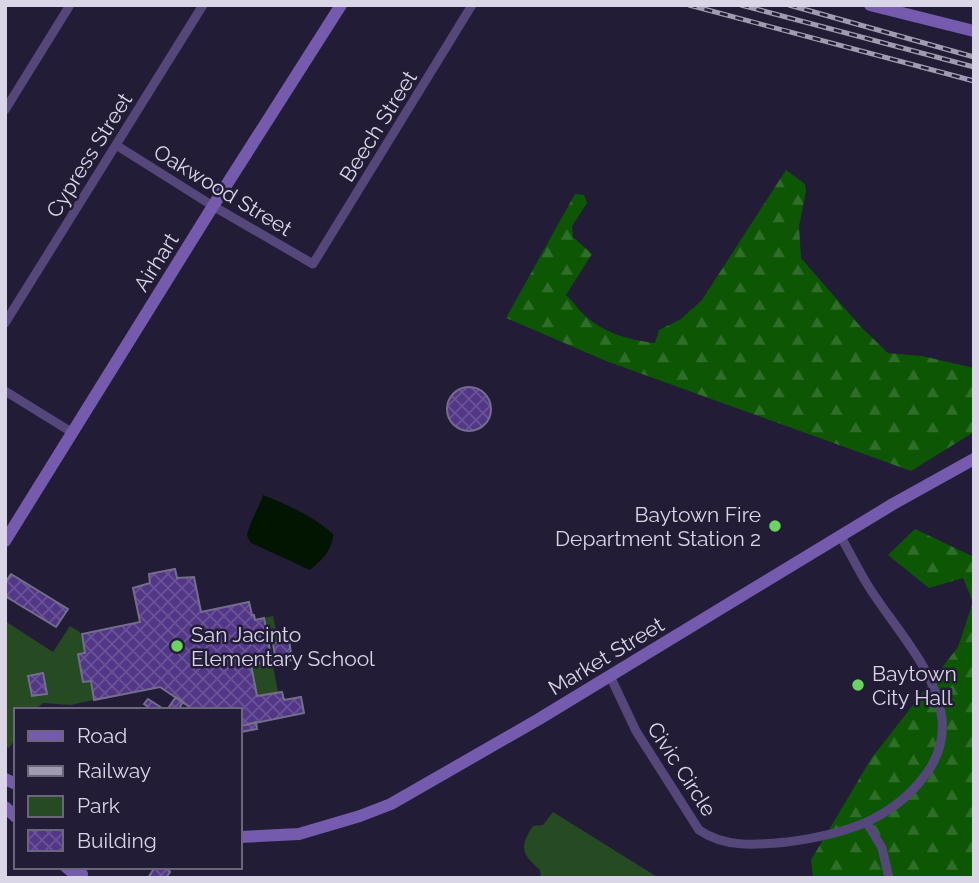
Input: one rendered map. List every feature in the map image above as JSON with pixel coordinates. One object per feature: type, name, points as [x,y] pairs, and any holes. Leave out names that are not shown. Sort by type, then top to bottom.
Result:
[{"type":"main road","name":"Airhart","points":[[5,541],[341,5]]},
{"type":"main road","points":[[870,5],[974,31]]},
{"type":"main road","name":"Market Street","points":[[242,837],[299,834],[391,804],[610,676],[893,504],[974,459]]},
{"type":"street","points":[[6,107],[70,5]]},
{"type":"street","name":"Cypress Street","points":[[5,323],[203,5]]},
{"type":"street","name":"Beech Street","points":[[313,264],[472,5]]},
{"type":"street","name":"Oakwood Street","points":[[116,145],[313,264]]},
{"type":"street","points":[[5,391],[73,433]]},
{"type":"street","name":"Civic Circle","points":[[610,676],[636,731],[699,830],[710,837],[724,843],[771,843],[828,835],[867,823],[896,806],[928,772],[940,747],[942,717],[928,675],[867,584],[841,537]]},
{"type":"street","points":[[867,823],[882,848],[889,878]]},
{"type":"green space","points":[[786,170],[805,184],[799,226],[801,258],[860,326],[888,353],[922,356],[974,368],[974,432],[911,471],[606,361],[506,318],[575,194],[584,195],[587,203],[572,226],[573,237],[592,254],[566,295],[584,315],[600,327],[626,338],[655,343],[659,330],[681,319],[702,300]]},
{"type":"green space","points":[[915,529],[974,557],[974,878],[813,878],[811,860],[871,759],[958,647],[973,602],[963,578],[929,588],[888,555]]},
{"type":"green space","points":[[273,616],[278,641],[269,643],[264,618]]},
{"type":"green space","points":[[5,621],[53,652],[70,626],[80,632],[85,653],[78,655],[83,682],[91,681],[93,700],[71,705],[43,703],[37,708],[14,708],[14,741],[9,748],[5,746]]},
{"type":"green space","points":[[272,661],[278,692],[257,696],[251,665]]},
{"type":"green space","points":[[553,812],[659,878],[541,878],[540,870],[524,851],[525,840],[533,826],[543,825]]},
{"type":"shaded area","points":[[263,495],[309,516],[333,534],[329,550],[310,570],[251,543],[247,536],[248,531]]},
{"type":"building","points":[[469,387],[485,393],[491,409],[485,425],[469,431],[453,425],[447,409],[453,393]]},
{"type":"building","name":"San Jacinto Elementary School","points":[[175,569],[177,578],[194,577],[201,612],[249,602],[255,620],[264,618],[272,661],[251,665],[257,696],[282,692],[284,700],[301,697],[304,713],[242,726],[242,708],[191,708],[160,687],[94,700],[91,681],[83,682],[78,654],[85,653],[82,634],[140,622],[133,588],[150,583],[149,574]]},
{"type":"building","points":[[11,574],[68,609],[56,627],[5,596],[5,583]]},
{"type":"building","points":[[289,640],[292,660],[276,663],[273,643]]},
{"type":"building","points":[[43,673],[47,694],[32,696],[28,676]]},
{"type":"building","points":[[176,697],[183,702],[179,708],[168,708]]},
{"type":"building","points":[[148,699],[162,708],[150,708],[144,704]]},
{"type":"building","points":[[256,722],[257,729],[242,732],[242,726]]},
{"type":"building","points":[[154,869],[167,869],[170,872],[166,878],[148,878]]},
{"type":"railway","points":[[689,5],[974,81]]},
{"type":"railway","points":[[741,5],[974,67]]},
{"type":"railway","points":[[789,5],[974,57]]},
{"type":"place","name":"Baytown Fire Department Station 2","points":[[775,526]]},
{"type":"place","name":"San Jacinto Elementary School","points":[[177,646]]},
{"type":"place","name":"Baytown City Hall","points":[[858,685]]}]
